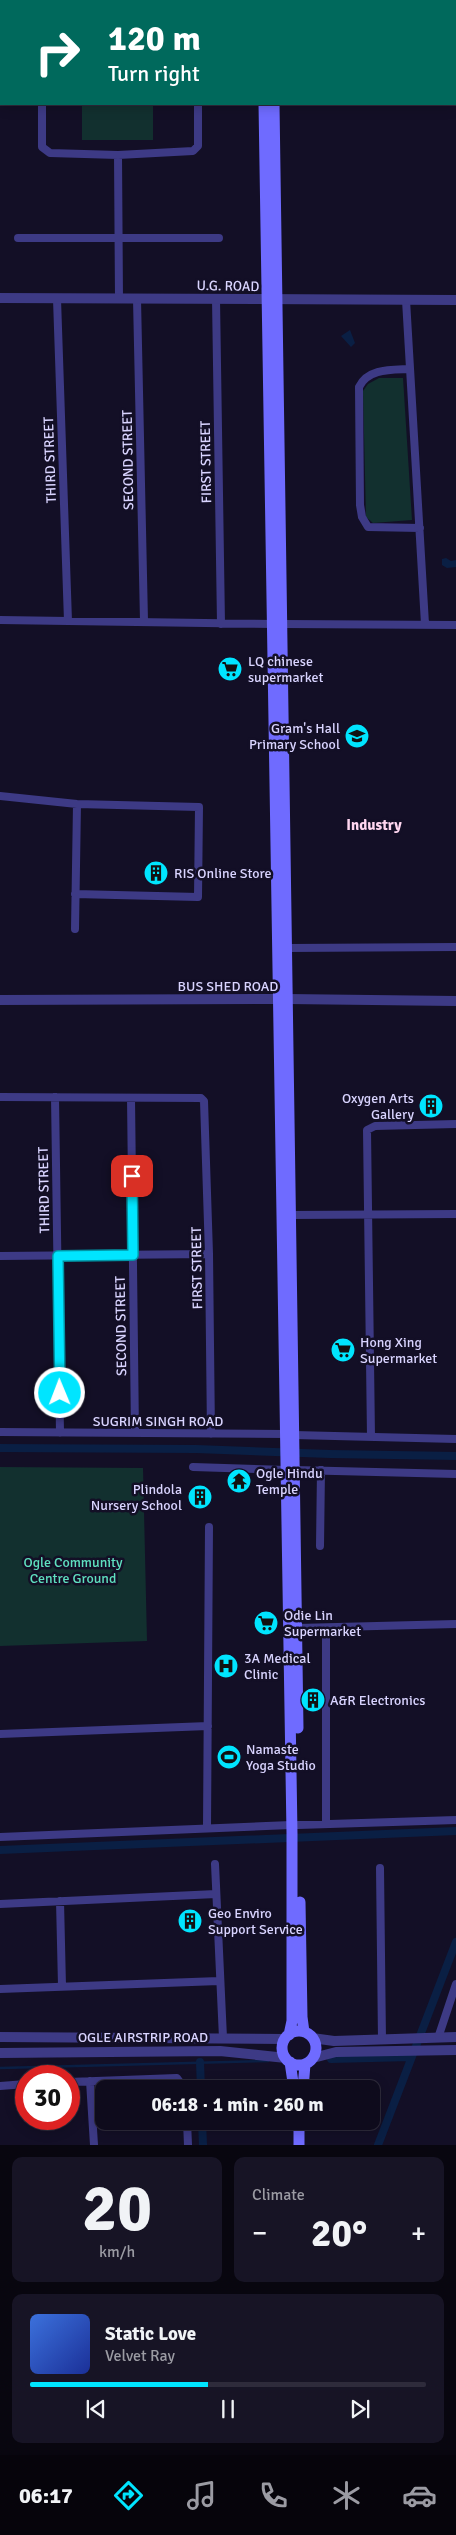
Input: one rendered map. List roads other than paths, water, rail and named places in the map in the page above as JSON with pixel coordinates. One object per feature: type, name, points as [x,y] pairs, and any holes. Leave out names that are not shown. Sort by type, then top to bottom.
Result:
[{"type":"main road","points":[[264,105],[271,300],[287,948],[283,999],[290,1215],[290,1469],[295,1833],[302,2017],[308,2035],[316,2048],[309,2061],[305,2080]]},
{"type":"main road","points":[[271,300],[274,105]]},
{"type":"main road","points":[[278,624],[290,1436]]},
{"type":"main road","points":[[290,1469],[297,1628],[295,1833],[292,2021],[282,2049],[288,2060],[292,2080]]},
{"type":"main road","points":[[287,2037],[308,2035]]},
{"type":"main road","points":[[288,2060],[309,2061]]},
{"type":"main road","points":[[299,2130],[299,2145]]},
{"type":"street","points":[[42,105],[42,147],[50,153],[118,155],[193,151],[198,146],[198,105]]},
{"type":"street","points":[[118,155],[120,299]]},
{"type":"street","points":[[18,238],[219,238]]},
{"type":"street","name":"U.G. ROAD","points":[[0,298],[456,300]]},
{"type":"street","name":"THIRD STREET","points":[[57,299],[68,621]]},
{"type":"street","name":"SECOND STREET","points":[[137,299],[144,621]]},
{"type":"street","name":"FIRST STREET","points":[[216,299],[221,624]]},
{"type":"street","points":[[406,300],[425,624]]},
{"type":"street","points":[[410,370],[377,372],[366,378],[359,387],[360,505],[362,517],[368,527],[420,528]]},
{"type":"street","points":[[0,620],[144,621],[221,624],[456,625]]},
{"type":"street","points":[[0,796],[77,804],[199,807],[198,897],[75,894]]},
{"type":"street","points":[[75,929],[77,804]]},
{"type":"street","points":[[287,948],[456,947]]},
{"type":"street","name":"BUS SHED ROAD","points":[[0,1000],[283,999],[456,1001]]},
{"type":"street","points":[[0,1097],[131,1098]]},
{"type":"street","name":"THIRD STREET","points":[[54,1097],[60,1433]]},
{"type":"street","name":"SECOND STREET","points":[[131,1098],[135,1433]]},
{"type":"street","name":"FIRST STREET","points":[[131,1098],[201,1098],[204,1101],[209,1254],[211,1434]]},
{"type":"street","points":[[371,1437],[366,1133],[368,1128],[375,1126],[456,1124]]},
{"type":"street","points":[[290,1215],[456,1214]]},
{"type":"street","points":[[0,1256],[209,1254]]},
{"type":"street","name":"SUGRIM SINGH ROAD","points":[[0,1432],[456,1439]]},
{"type":"street","points":[[193,1467],[456,1474]]},
{"type":"street","points":[[320,1546],[321,1470]]},
{"type":"street","points":[[207,1828],[209,1527]]},
{"type":"street","points":[[297,1628],[456,1624]]},
{"type":"street","points":[[326,1628],[326,1824]]},
{"type":"street","points":[[0,1734],[208,1726]]},
{"type":"street","points":[[0,1837],[207,1828],[295,1833],[326,1824],[456,1820]]},
{"type":"street","points":[[215,1864],[223,2038]]},
{"type":"street","points":[[380,1868],[382,2040]]},
{"type":"street","points":[[0,1904],[216,1894]]},
{"type":"street","points":[[60,1901],[62,1986]]},
{"type":"street","points":[[0,1989],[219,1981]]},
{"type":"street","points":[[438,2038],[456,1984]]},
{"type":"street","points":[[308,2035],[334,2041],[413,2040],[456,2037]]},
{"type":"street","name":"OGLE AIRSTRIP ROAD","points":[[0,2037],[287,2037]]},
{"type":"street","points":[[309,2061],[336,2052],[456,2050]]},
{"type":"street","name":"OGLE AIRSTRIP ROAD","points":[[0,2053],[220,2051],[288,2060]]},
{"type":"street","points":[[119,2080],[177,2078],[178,2080]]},
{"type":"street","points":[[80,2081],[95,2081]]},
{"type":"street","points":[[90,2081],[94,2145]]},
{"type":"street","points":[[0,2086],[15,2085]]},
{"type":"street","points":[[187,2130],[188,2145]]},
{"type":"water","points":[[350,330],[355,343],[351,347],[341,336]]},
{"type":"water","points":[[446,558],[451,561],[456,560],[456,567],[447,568],[442,565],[442,559]]},
{"type":"waterway","points":[[0,1448],[196,1449],[456,1456]]},
{"type":"waterway","points":[[0,1850],[456,1831]]},
{"type":"waterway","points":[[378,2145],[456,1942]]},
{"type":"waterway","points":[[331,2059],[411,2057]]},
{"type":"waterway","points":[[0,2068],[268,2061]]},
{"type":"waterway","points":[[200,2062],[201,2080]]},
{"type":"waterway","points":[[202,2130],[203,2145]]},
{"type":"place","name":"LQ chinese supermarket","points":[[230,669]]},
{"type":"place","name":"Gram's Hall Primary School","points":[[357,736]]},
{"type":"place","name":"RIS Online Store","points":[[156,873]]},
{"type":"place","name":"Oxygen Arts Gallery","points":[[431,1106]]},
{"type":"place","name":"Hong Xing Supermarket","points":[[343,1350]]},
{"type":"place","name":"Ogle Hindu Temple","points":[[239,1481]]},
{"type":"place","name":"Plindola Nursery School","points":[[200,1497]]},
{"type":"place","name":"Odie Lin Supermarket","points":[[266,1623]]},
{"type":"place","name":"3A Medical Clinic","points":[[226,1666]]},
{"type":"place","name":"A&R Electronics","points":[[313,1700]]},
{"type":"place","name":"Namaste Yoga Studio","points":[[229,1757]]},
{"type":"place","name":"Geo Enviro Support Service","points":[[190,1921]]},
{"type":"district","name":"Industry","points":[[374,825]]},
{"type":"park label","name":"Ogle Community Centre Ground","points":[[73,1570]]}]
